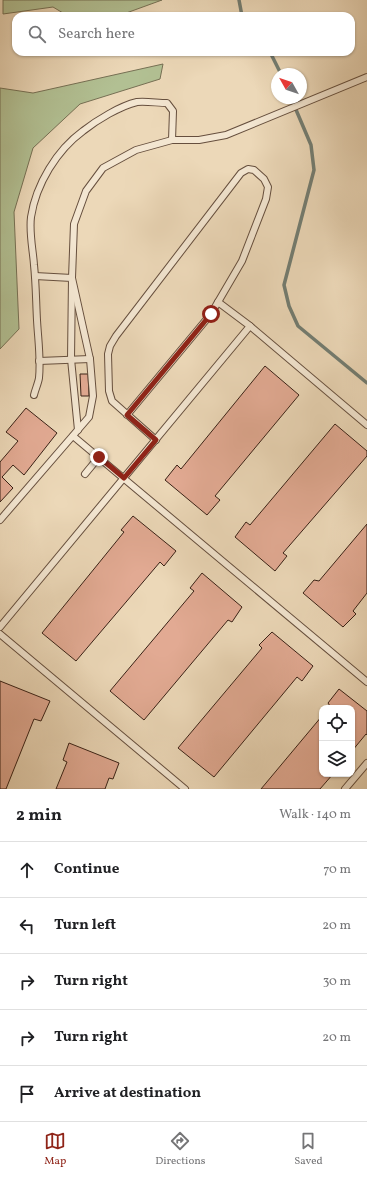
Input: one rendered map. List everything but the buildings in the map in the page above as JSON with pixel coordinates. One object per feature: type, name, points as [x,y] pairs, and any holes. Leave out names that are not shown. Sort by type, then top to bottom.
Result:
[{"type":"lane","points":[[78,430],[71,359],[74,224],[86,191],[103,168],[136,150],[172,140],[199,140],[226,135],[367,77]]},
{"type":"lane","points":[[34,395],[40,361],[31,229],[32,216],[38,193],[48,171],[60,152],[73,138],[88,127],[127,105],[138,102],[167,103],[173,111],[172,140]]},
{"type":"lane","points":[[127,415],[211,314],[242,261],[266,199],[268,187],[264,179],[254,170],[248,169],[242,173],[116,336],[110,346],[108,354],[109,391],[112,401],[127,415],[156,440]]},
{"type":"lane","points":[[35,276],[72,278]]},
{"type":"lane","points":[[0,520],[89,418],[93,396],[90,359],[72,278]]},
{"type":"lane","points":[[218,302],[250,326],[367,425]]},
{"type":"lane","points":[[0,627],[250,326]]},
{"type":"lane","points":[[40,361],[90,359]]},
{"type":"lane","points":[[73,436],[367,682]]},
{"type":"lane","points":[[85,474],[99,457]]},
{"type":"lane","points":[[0,634],[185,789]]},
{"type":"lane","points":[[345,789],[367,764]]},
{"type":"green space","points":[[3,0],[162,0],[129,12],[61,12],[53,7],[3,14]]},
{"type":"green space","points":[[163,64],[160,79],[80,104],[33,148],[14,212],[19,329],[0,349],[0,88],[33,93]]},
{"type":"waterway","points":[[239,0],[241,12]]},
{"type":"waterway","points":[[272,56],[278,68]]},
{"type":"waterway","points":[[294,104],[311,145],[314,170],[284,285],[289,306],[298,326],[367,383]]},
{"type":"route","points":[[99,457],[124,478],[156,440],[127,415],[211,314]]}]
